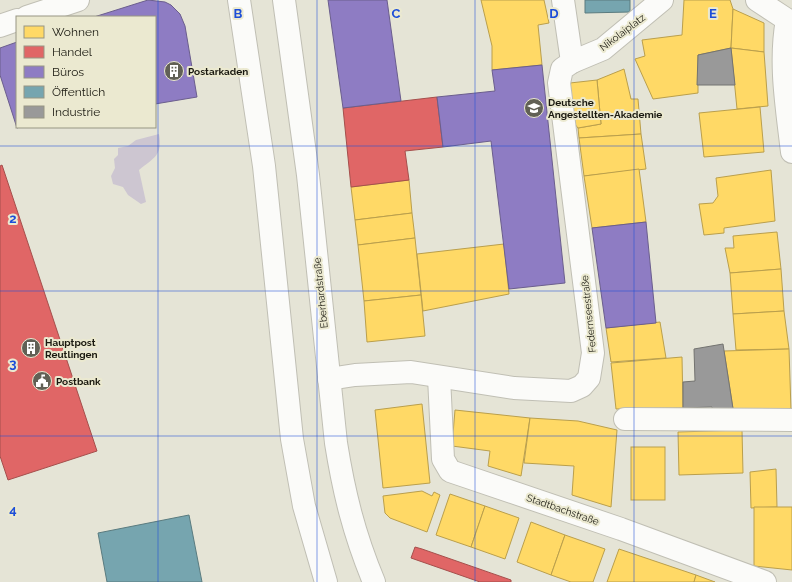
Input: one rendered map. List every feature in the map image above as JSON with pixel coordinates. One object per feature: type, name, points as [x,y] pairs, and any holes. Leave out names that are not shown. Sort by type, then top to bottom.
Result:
[{"type":"street","points":[[30,16],[78,0]]},
{"type":"street","points":[[239,0],[264,166],[292,439],[304,506],[326,582]]},
{"type":"street","name":"Eberhardstraße","points":[[284,0],[308,175],[328,379],[342,486],[357,540],[374,582]]},
{"type":"street","points":[[563,0],[572,62]]},
{"type":"street","points":[[757,0],[789,21],[783,42],[784,72],[792,152]]},
{"type":"street","name":"Nikolaiplatz","points":[[572,62],[603,49],[660,1]]},
{"type":"street","points":[[0,26],[16,20]]},
{"type":"street","name":"Federnseestraße","points":[[328,379],[411,372],[514,388],[570,391],[582,386],[589,378],[593,353],[559,82],[562,69],[572,62]]},
{"type":"street","name":"Stadtbachstraße","points":[[439,377],[443,459],[450,471],[621,529],[765,582]]},
{"type":"street","points":[[625,419],[792,420]]},
{"type":"shaded area","points":[[159,134],[160,147],[156,155],[139,170],[146,202],[141,204],[128,195],[123,187],[113,184],[111,176],[115,168],[114,159],[118,155],[118,148],[128,146],[136,140]]},
{"type":"building: Wohnen","points":[[481,0],[544,0],[549,23],[538,25],[542,65],[492,70],[492,46]]},
{"type":"building: Wohnen","points":[[684,0],[730,0],[733,9],[731,48],[698,55],[698,93],[653,99],[635,59],[645,56],[642,40],[682,35]]},
{"type":"building: Wohnen","points":[[733,9],[764,23],[764,52],[731,48]]},
{"type":"building: Wohnen","points":[[731,48],[764,52],[768,106],[737,109]]},
{"type":"building: Wohnen","points":[[624,69],[631,99],[638,99],[641,134],[579,138],[578,128],[601,124],[597,80]]},
{"type":"building: Wohnen","points":[[597,80],[601,124],[578,128],[574,123],[570,83]]},
{"type":"building: Wohnen","points":[[760,107],[764,152],[704,157],[699,113]]},
{"type":"building: Wohnen","points":[[641,134],[646,169],[584,176],[579,138]]},
{"type":"building: Wohnen","points":[[639,169],[646,222],[592,228],[584,176]]},
{"type":"building: Wohnen","points":[[771,170],[775,221],[724,228],[724,233],[704,235],[699,204],[713,203],[718,196],[716,178]]},
{"type":"building: Wohnen","points":[[409,180],[412,213],[355,220],[351,187]]},
{"type":"building: Wohnen","points":[[412,213],[415,238],[358,245],[355,220]]},
{"type":"building: Wohnen","points":[[777,232],[781,269],[730,273],[725,248],[734,248],[733,236]]},
{"type":"building: Wohnen","points":[[415,238],[421,295],[364,301],[358,245]]},
{"type":"building: Wohnen","points":[[504,244],[509,294],[423,311],[417,254]]},
{"type":"building: Wohnen","points":[[781,269],[784,311],[733,314],[730,273]]},
{"type":"building: Wohnen","points":[[421,295],[425,336],[367,342],[364,301]]},
{"type":"building: Wohnen","points":[[784,311],[789,349],[736,350],[733,314]]},
{"type":"building: Wohnen","points":[[660,322],[666,358],[611,362],[606,328]]},
{"type":"building: Wohnen","points":[[789,349],[791,410],[734,415],[724,351]]},
{"type":"building: Wohnen","points":[[682,357],[683,408],[616,409],[611,363]]},
{"type":"building: Wohnen","points":[[422,404],[430,483],[383,488],[375,410]]},
{"type":"building: Wohnen","points":[[455,410],[530,418],[521,476],[488,466],[490,451],[452,446]]},
{"type":"building: Wohnen","points":[[530,418],[578,421],[617,430],[611,507],[572,495],[574,466],[524,463]]},
{"type":"building: Wohnen","points":[[742,430],[743,473],[679,475],[678,432]]},
{"type":"building: Wohnen","points":[[631,447],[665,447],[665,500],[631,500]]},
{"type":"building: Wohnen","points":[[776,469],[777,507],[751,508],[750,472]]},
{"type":"building: Wohnen","points":[[422,491],[432,496],[434,492],[440,495],[427,532],[390,518],[385,513],[383,496]]},
{"type":"building: Wohnen","points":[[450,494],[485,506],[471,547],[436,535]]},
{"type":"building: Wohnen","points":[[485,506],[519,518],[505,559],[471,547]]},
{"type":"building: Wohnen","points":[[754,507],[792,507],[792,570],[754,566]]},
{"type":"building: Wohnen","points":[[531,522],[565,535],[551,575],[517,562]]},
{"type":"building: Wohnen","points":[[565,535],[605,549],[593,582],[571,582],[551,575]]},
{"type":"building: Wohnen","points":[[619,549],[696,575],[694,582],[607,582]]},
{"type":"building: Wohnen","points":[[696,575],[715,582],[694,582]]},
{"type":"building: Handel","points":[[437,97],[443,147],[405,151],[409,180],[351,187],[343,108]]},
{"type":"building: Handel","name":"Hauptpost Reutlingen","points":[[2,165],[97,451],[8,480],[0,456],[0,166]]},
{"type":"building: Handel","points":[[415,547],[511,580],[511,582],[480,582],[411,558]]},
{"type":"building: Büros","name":"Postarkaden","points":[[148,0],[165,2],[171,5],[180,14],[185,26],[197,97],[156,104],[156,16],[97,16]]},
{"type":"building: Büros","points":[[328,0],[387,0],[401,101],[343,108]]},
{"type":"building: Büros","points":[[16,42],[16,125],[0,75],[0,48]]},
{"type":"building: Büros","points":[[542,65],[565,283],[509,289],[491,141],[443,147],[437,97],[495,91],[492,70]]},
{"type":"building: Büros","points":[[646,222],[656,323],[606,328],[592,228]]},
{"type":"building: Öffentlich","points":[[585,0],[630,0],[630,12],[585,13]]},
{"type":"building: Öffentlich","points":[[189,515],[202,582],[107,582],[98,533]]},
{"type":"building: Industrie","points":[[731,48],[735,85],[697,85],[698,55]]},
{"type":"building: Industrie","points":[[723,344],[734,415],[713,414],[712,407],[683,408],[683,382],[695,381],[694,349]]},
{"type":"place","name":"Postarkaden","points":[[174,71]]},
{"type":"place","name":"Deutsche Angestellten-Akademie","points":[[534,108]]},
{"type":"place","name":"Hauptpost Reutlingen","points":[[31,348]]},
{"type":"place","name":"Postbank","points":[[42,381]]}]
